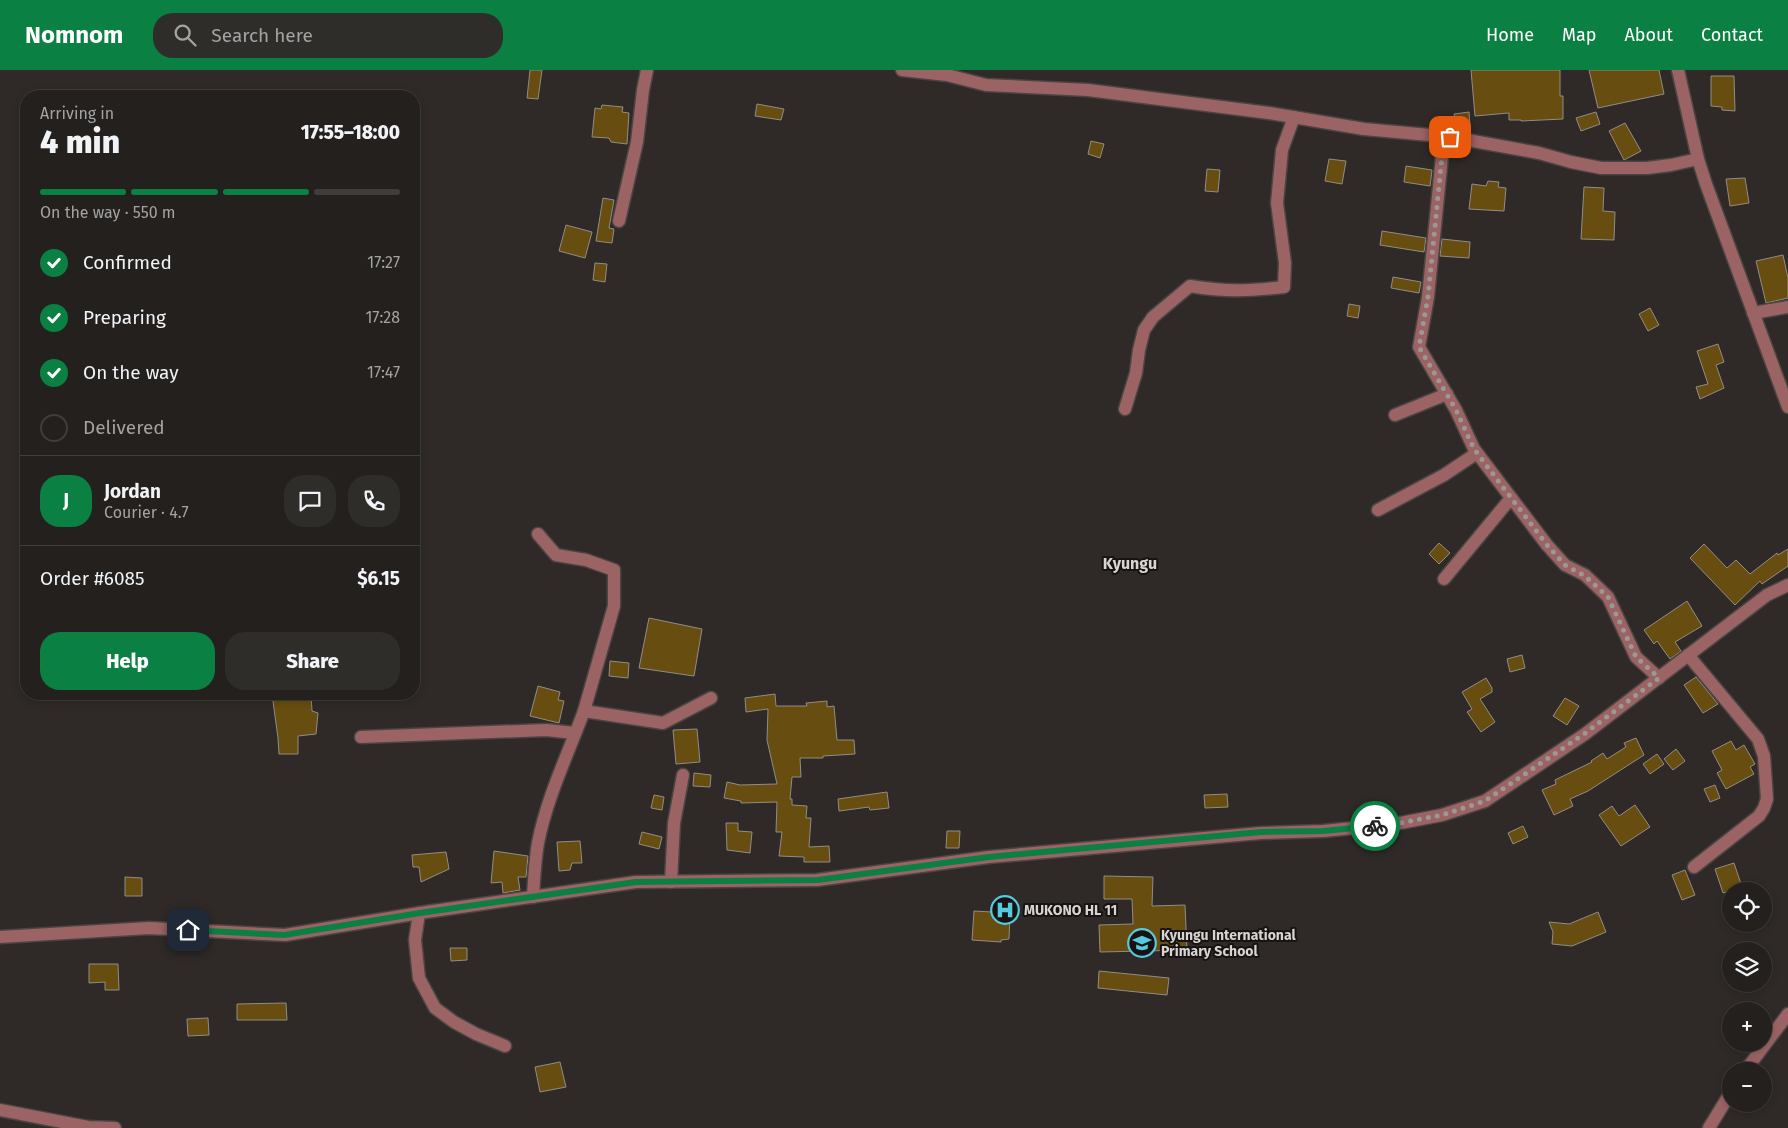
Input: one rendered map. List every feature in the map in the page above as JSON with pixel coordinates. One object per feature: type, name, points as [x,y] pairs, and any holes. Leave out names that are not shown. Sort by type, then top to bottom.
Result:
[{"type":"street","points":[[619,221],[624,192],[637,142],[643,90],[648,70]]},
{"type":"street","points":[[902,70],[947,75],[986,85],[1088,90],[1294,117],[1364,129],[1444,136],[1539,153],[1601,168],[1671,166],[1698,159]]},
{"type":"street","points":[[1678,70],[1698,159],[1706,184],[1788,407]]},
{"type":"street","points":[[1125,409],[1136,373],[1144,330],[1153,317],[1190,286],[1212,290],[1245,291],[1284,287],[1285,264],[1277,203],[1282,150],[1294,117]]},
{"type":"street","points":[[1444,136],[1428,297],[1419,347],[1447,394],[1477,453],[1547,545],[1565,565],[1585,576],[1608,597],[1636,657],[1659,678]]},
{"type":"street","points":[[1753,313],[1788,307]]},
{"type":"street","points":[[1395,415],[1447,394]]},
{"type":"street","points":[[1378,510],[1444,475],[1477,453]]},
{"type":"street","points":[[1444,579],[1511,498]]},
{"type":"street","points":[[533,897],[538,842],[552,794],[584,711],[614,606],[614,570],[586,560],[556,555],[538,534]]},
{"type":"street","points":[[0,937],[149,928],[284,935],[420,913],[636,882],[818,880],[989,857],[1261,832],[1323,831],[1395,824],[1442,815],[1485,801],[1584,734],[1767,595],[1788,585]]},
{"type":"street","points":[[1688,655],[1758,739],[1764,756],[1767,799],[1759,816],[1694,867]]},
{"type":"street","points":[[584,711],[663,723],[711,698]]},
{"type":"street","points":[[361,737],[546,730],[575,733]]},
{"type":"street","points":[[671,882],[674,823],[684,775]]},
{"type":"street","points":[[420,913],[415,940],[419,978],[435,1008],[454,1022],[476,1034],[505,1046]]},
{"type":"street","points":[[1751,1062],[1788,1014]]},
{"type":"street","points":[[1709,1128],[1722,1107]]},
{"type":"street","points":[[0,1110],[88,1127],[115,1128]]},
{"type":"building","points":[[530,70],[542,70],[538,99],[527,98]]},
{"type":"building","points":[[1471,70],[1560,70],[1560,96],[1563,96],[1563,119],[1509,120],[1509,113],[1475,116]]},
{"type":"building","points":[[1589,70],[1659,70],[1664,94],[1598,108]]},
{"type":"building","points":[[1711,76],[1734,76],[1735,111],[1722,110],[1722,107],[1711,106]]},
{"type":"building","points":[[757,104],[784,109],[781,120],[755,116]]},
{"type":"building","points":[[602,105],[623,107],[622,112],[629,113],[627,144],[611,142],[609,138],[592,137],[595,108],[601,109]]},
{"type":"building","points":[[1469,112],[1470,125],[1456,126],[1454,114]]},
{"type":"building","points":[[1596,112],[1600,124],[1581,131],[1576,118]]},
{"type":"building","points":[[1625,123],[1641,151],[1624,160],[1609,131]]},
{"type":"building","points":[[1091,141],[1104,144],[1100,158],[1088,154]]},
{"type":"building","points":[[1329,159],[1346,161],[1342,184],[1325,181]]},
{"type":"building","points":[[1406,166],[1432,170],[1430,186],[1404,182]]},
{"type":"building","points":[[1207,169],[1220,170],[1218,192],[1205,191]]},
{"type":"building","points":[[1745,178],[1749,203],[1730,206],[1726,179]]},
{"type":"building","points":[[1488,181],[1499,182],[1498,187],[1506,188],[1504,211],[1469,209],[1472,184],[1486,186]]},
{"type":"building","points":[[1584,187],[1604,188],[1603,211],[1615,212],[1614,240],[1581,239]]},
{"type":"building","points":[[603,198],[614,200],[609,228],[614,229],[612,243],[596,241]]},
{"type":"building","points":[[566,225],[592,232],[585,258],[559,251]]},
{"type":"building","points":[[1382,231],[1426,238],[1424,252],[1380,245]]},
{"type":"building","points":[[1442,239],[1470,242],[1469,258],[1440,256]]},
{"type":"building","points":[[1783,255],[1788,278],[1788,298],[1766,303],[1756,261]]},
{"type":"building","points":[[595,263],[607,264],[605,282],[593,280]]},
{"type":"building","points":[[1393,277],[1421,282],[1419,293],[1391,288]]},
{"type":"building","points":[[1349,304],[1360,306],[1358,318],[1347,316]]},
{"type":"building","points":[[1650,308],[1659,325],[1648,331],[1639,314]]},
{"type":"building","points":[[1718,344],[1724,362],[1716,365],[1724,388],[1700,399],[1696,387],[1708,384],[1697,351]]},
{"type":"building","points":[[1439,543],[1450,553],[1439,564],[1429,554]]},
{"type":"building","points":[[1704,544],[1727,568],[1736,560],[1750,574],[1777,553],[1778,555],[1788,549],[1788,566],[1762,584],[1760,581],[1735,605],[1690,558]]},
{"type":"building","points":[[1687,601],[1702,626],[1675,642],[1681,651],[1670,659],[1657,641],[1654,644],[1644,630]]},
{"type":"building","points":[[649,618],[702,629],[694,676],[639,668]]},
{"type":"building","points":[[1522,655],[1525,668],[1510,672],[1507,659]]},
{"type":"building","points":[[610,661],[629,663],[628,678],[609,676]]},
{"type":"building","points":[[1696,677],[1718,704],[1703,713],[1684,685]]},
{"type":"building","points":[[1486,678],[1492,688],[1492,692],[1480,699],[1495,722],[1481,732],[1467,712],[1472,709],[1462,692]]},
{"type":"building","points":[[538,686],[560,692],[558,700],[564,701],[559,723],[530,716]]},
{"type":"building","points":[[775,694],[776,706],[807,706],[806,703],[827,701],[827,707],[834,706],[837,740],[854,740],[855,754],[823,756],[823,758],[800,758],[801,777],[792,777],[790,799],[792,799],[792,805],[807,806],[806,818],[811,818],[809,847],[829,846],[830,862],[804,862],[804,857],[779,856],[782,832],[776,832],[777,802],[741,803],[741,801],[724,798],[727,782],[740,785],[777,784],[767,740],[768,709],[746,712],[745,698]]},
{"type":"building","points":[[1565,698],[1579,706],[1567,725],[1553,716]]},
{"type":"building","points":[[273,700],[311,700],[312,711],[318,713],[316,734],[298,736],[298,754],[279,754]]},
{"type":"building","points":[[697,729],[700,762],[676,764],[673,730]]},
{"type":"building","points":[[1636,738],[1644,755],[1588,791],[1570,799],[1573,806],[1554,815],[1542,790],[1556,784],[1555,780],[1592,762],[1603,753],[1607,759],[1626,747],[1624,743]]},
{"type":"building","points":[[1731,741],[1736,750],[1744,745],[1755,764],[1750,767],[1754,774],[1726,789],[1717,773],[1722,770],[1712,751]]},
{"type":"building","points":[[1676,749],[1685,761],[1673,770],[1664,759]]},
{"type":"building","points":[[1657,754],[1664,764],[1650,774],[1643,764]]},
{"type":"building","points":[[694,773],[711,775],[710,787],[693,786]]},
{"type":"building","points":[[1715,785],[1720,798],[1710,802],[1704,789]]},
{"type":"building","points":[[887,792],[889,808],[870,810],[869,807],[839,811],[838,799]]},
{"type":"building","points":[[1227,794],[1228,807],[1205,808],[1204,795]]},
{"type":"building","points":[[654,795],[664,797],[662,810],[651,808]]},
{"type":"building","points":[[1635,805],[1650,827],[1621,846],[1599,815],[1612,806],[1619,816]]},
{"type":"building","points":[[726,823],[738,823],[738,831],[752,832],[750,853],[727,850]]},
{"type":"building","points":[[1523,826],[1528,837],[1513,844],[1508,833]]},
{"type":"building","points":[[947,831],[960,831],[959,848],[946,848]]},
{"type":"building","points":[[642,832],[662,837],[659,849],[639,844]]},
{"type":"building","points":[[580,841],[582,863],[572,863],[570,870],[559,871],[557,842]]},
{"type":"building","points":[[494,851],[528,856],[526,877],[518,877],[520,890],[503,893],[502,882],[491,883]]},
{"type":"building","points":[[446,852],[449,869],[421,882],[419,867],[413,867],[412,855]]},
{"type":"building","points":[[1734,863],[1740,882],[1722,882],[1722,890],[1715,869]]},
{"type":"building","points":[[1685,870],[1695,895],[1682,900],[1672,875]]},
{"type":"building","points":[[1104,876],[1153,877],[1152,906],[1185,905],[1187,950],[1100,952],[1099,925],[1133,924],[1132,899],[1104,899]]},
{"type":"building","points":[[125,877],[142,878],[142,896],[125,896]]},
{"type":"building","points":[[974,911],[1010,913],[1009,939],[1001,940],[1001,942],[972,940]]},
{"type":"building","points":[[1598,912],[1606,932],[1572,946],[1552,944],[1553,932],[1549,922],[1569,924]]},
{"type":"building","points":[[450,948],[467,948],[467,960],[451,961]]},
{"type":"building","points":[[89,964],[118,964],[119,990],[105,990],[105,982],[89,983]]},
{"type":"building","points":[[1099,971],[1169,978],[1167,995],[1098,988]]},
{"type":"building","points":[[286,1003],[287,1020],[237,1020],[237,1004]]},
{"type":"building","points":[[208,1018],[209,1035],[188,1036],[187,1019]]},
{"type":"building","points":[[560,1062],[566,1087],[540,1092],[535,1067]]},
{"type":"way so far","points":[[1375,826],[1442,815],[1485,801],[1584,734],[1659,678],[1636,657],[1608,597],[1585,576],[1565,565],[1524,516],[1474,449],[1456,410],[1419,347],[1428,297],[1444,136],[1450,137]]},
{"type":"place","name":"MUKONO HL 11","points":[[1005,910]]},
{"type":"place","name":"Kyungu International Primary School","points":[[1142,943]]},
{"type":"district","name":"Kyungu","points":[[1130,563]]},
{"type":"route","points":[[188,930],[284,935],[420,913],[636,882],[818,880],[989,857],[1261,832],[1323,831],[1375,826]]}]
